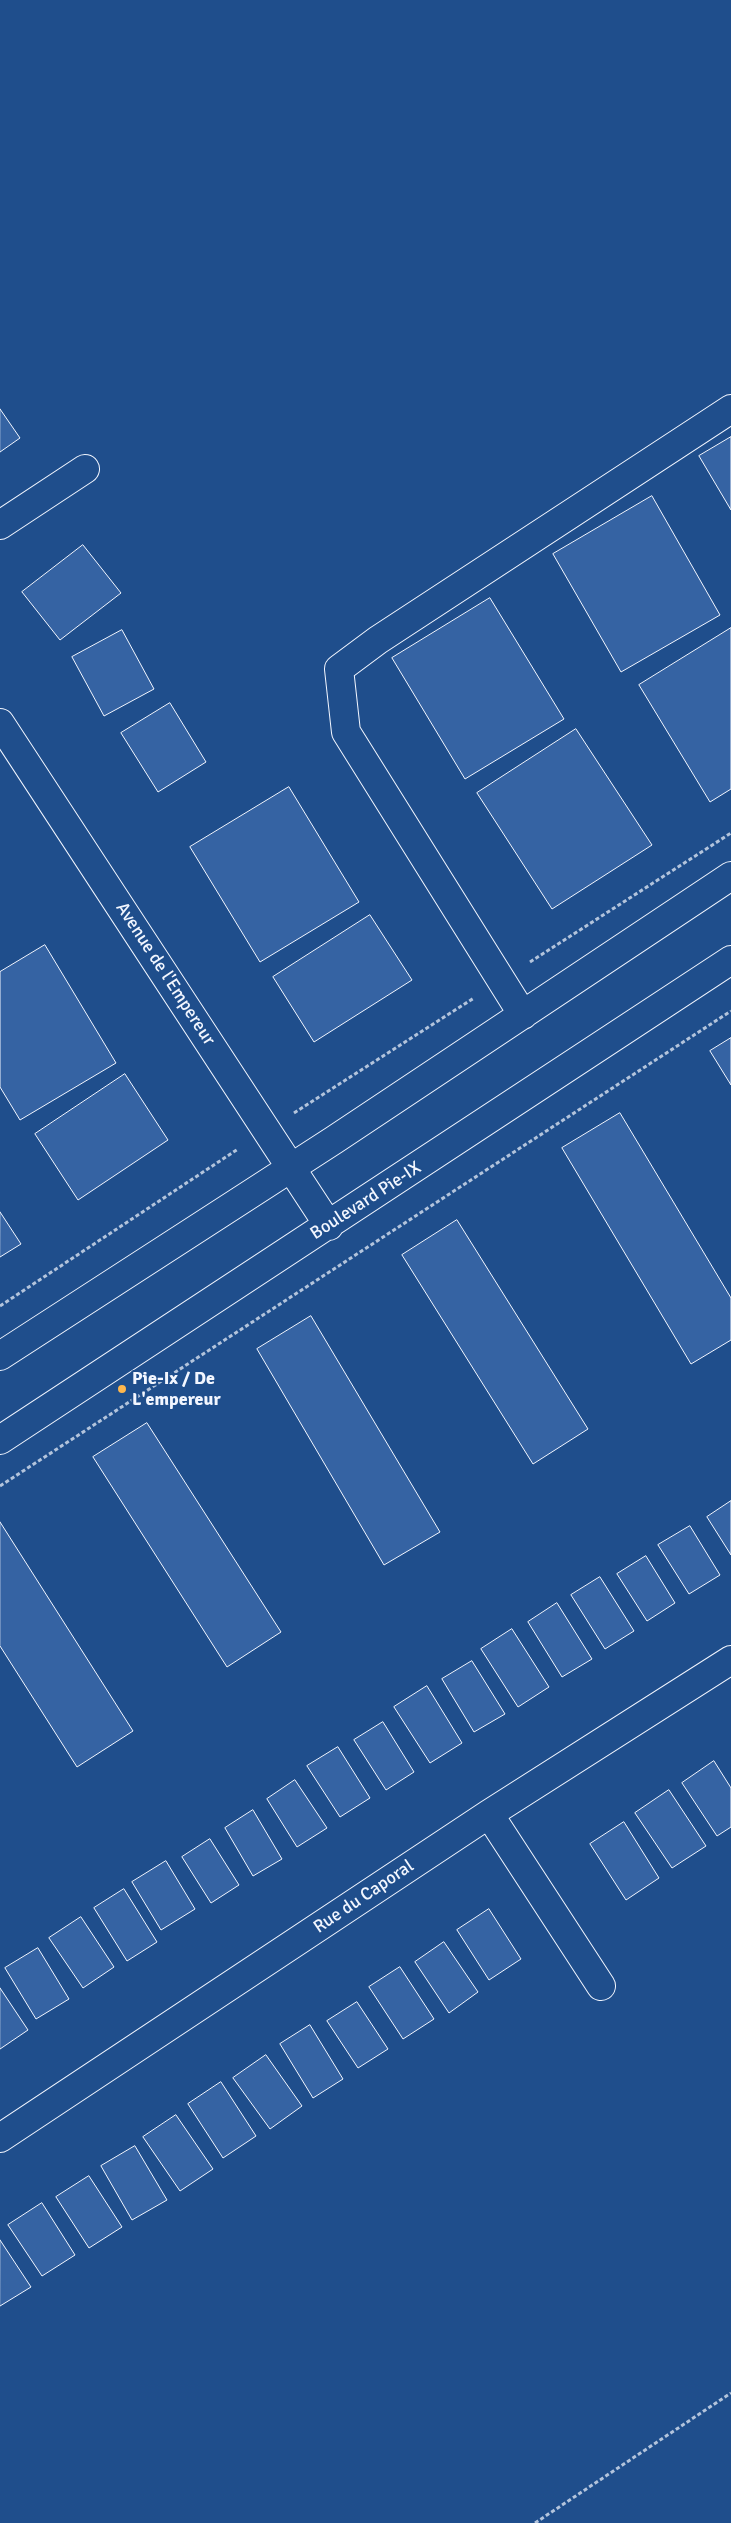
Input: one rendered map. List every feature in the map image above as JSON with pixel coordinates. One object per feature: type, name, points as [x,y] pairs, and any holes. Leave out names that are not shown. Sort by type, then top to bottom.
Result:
[{"type":"street","points":[[523,1014],[346,732],[339,669],[378,640],[731,409]]},
{"type":"street","points":[[0,525],[85,469]]},
{"type":"street","name":"Avenue de l'Empereur","points":[[0,724],[329,1226]]},
{"type":"street","points":[[0,1356],[292,1168],[731,876]]},
{"type":"street","name":"Boulevard Pie-IX","points":[[0,1440],[329,1226],[731,960]]},
{"type":"street","name":"Rue du Caporal","points":[[0,2138],[489,1814],[731,1660]]},
{"type":"street","points":[[489,1814],[601,1986]]},
{"type":"path","points":[[0,1306],[267,1130],[731,833]]},
{"type":"path","points":[[0,1486],[731,1011]]},
{"type":"path","points":[[535,2523],[731,2393]]},
{"type":"building","points":[[0,409],[20,438],[0,452]]},
{"type":"building","points":[[731,437],[731,510],[699,456]]},
{"type":"building","points":[[652,496],[720,615],[621,672],[553,554]]},
{"type":"building","points":[[83,545],[121,593],[60,640],[22,592]]},
{"type":"building","points":[[490,598],[564,719],[465,779],[392,658]]},
{"type":"building","points":[[731,628],[731,789],[710,802],[639,685]]},
{"type":"building","points":[[122,630],[154,689],[104,716],[72,657]]},
{"type":"building","points":[[170,703],[206,762],[158,792],[121,733]]},
{"type":"building","points":[[576,729],[652,845],[552,909],[477,793]]},
{"type":"building","points":[[289,787],[359,902],[260,962],[190,847]]},
{"type":"building","points":[[370,915],[412,980],[314,1042],[273,977]]},
{"type":"building","points":[[45,945],[116,1063],[20,1120],[0,1087],[0,972]]},
{"type":"building","points":[[731,1038],[731,1085],[710,1051]]},
{"type":"building","points":[[125,1074],[168,1140],[78,1200],[35,1134]]},
{"type":"building","points":[[620,1113],[731,1298],[731,1340],[691,1364],[562,1148]]},
{"type":"building","points":[[0,1212],[21,1244],[0,1257]]},
{"type":"building","points":[[457,1220],[588,1429],[533,1464],[402,1255]]},
{"type":"building","points":[[311,1316],[440,1532],[384,1565],[257,1349]]},
{"type":"building","points":[[147,1423],[281,1632],[227,1667],[93,1457]]},
{"type":"building","points":[[731,1501],[731,1555],[707,1517]]},
{"type":"building","points":[[0,1522],[133,1731],[77,1767],[0,1646]]},
{"type":"building","points":[[690,1526],[720,1575],[689,1594],[658,1545]]},
{"type":"building","points":[[646,1556],[675,1603],[647,1621],[617,1574]]},
{"type":"building","points":[[600,1577],[634,1631],[605,1649],[571,1595]]},
{"type":"building","points":[[557,1603],[592,1659],[562,1677],[528,1622]]},
{"type":"building","points":[[512,1629],[549,1687],[518,1707],[481,1649]]},
{"type":"building","points":[[472,1661],[505,1714],[474,1732],[442,1679]]},
{"type":"building","points":[[427,1686],[462,1743],[430,1763],[394,1707]]},
{"type":"building","points":[[383,1722],[414,1772],[386,1790],[354,1740]]},
{"type":"building","points":[[338,1747],[370,1798],[340,1817],[307,1766]]},
{"type":"building","points":[[714,1761],[731,1788],[731,1827],[717,1836],[682,1783]]},
{"type":"building","points":[[295,1780],[327,1828],[297,1847],[267,1799]]},
{"type":"building","points":[[669,1790],[706,1846],[672,1868],[635,1813]]},
{"type":"building","points":[[253,1810],[282,1859],[253,1876],[225,1828]]},
{"type":"building","points":[[624,1822],[659,1878],[626,1900],[590,1844]]},
{"type":"building","points":[[210,1839],[239,1885],[211,1903],[182,1857]]},
{"type":"building","points":[[166,1861],[195,1909],[161,1930],[132,1882]]},
{"type":"building","points":[[124,1889],[157,1942],[127,1961],[94,1908]]},
{"type":"building","points":[[489,1909],[521,1959],[489,1980],[457,1930]]},
{"type":"building","points":[[81,1917],[114,1967],[83,1988],[49,1938]]},
{"type":"building","points":[[444,1942],[478,1992],[449,2013],[415,1962]]},
{"type":"building","points":[[38,1948],[69,1999],[36,2019],[5,1968]]},
{"type":"building","points":[[400,1967],[434,2019],[403,2039],[369,1987]]},
{"type":"building","points":[[0,1988],[28,2030],[0,2049]]},
{"type":"building","points":[[357,2002],[388,2049],[358,2068],[327,2021]]},
{"type":"building","points":[[310,2025],[343,2079],[313,2098],[280,2044]]},
{"type":"building","points":[[266,2055],[302,2106],[270,2129],[233,2078]]},
{"type":"building","points":[[221,2082],[256,2136],[223,2158],[188,2104]]},
{"type":"building","points":[[176,2115],[213,2169],[180,2191],[143,2137]]},
{"type":"building","points":[[135,2146],[167,2200],[132,2220],[101,2166]]},
{"type":"building","points":[[89,2176],[122,2227],[89,2248],[56,2197]]},
{"type":"building","points":[[42,2203],[75,2255],[42,2276],[8,2225]]},
{"type":"building","points":[[0,2240],[31,2287],[0,2306]]},
{"type":"place","name":"Pie-Ix / De L'empereur","points":[[122,1389]]}]
